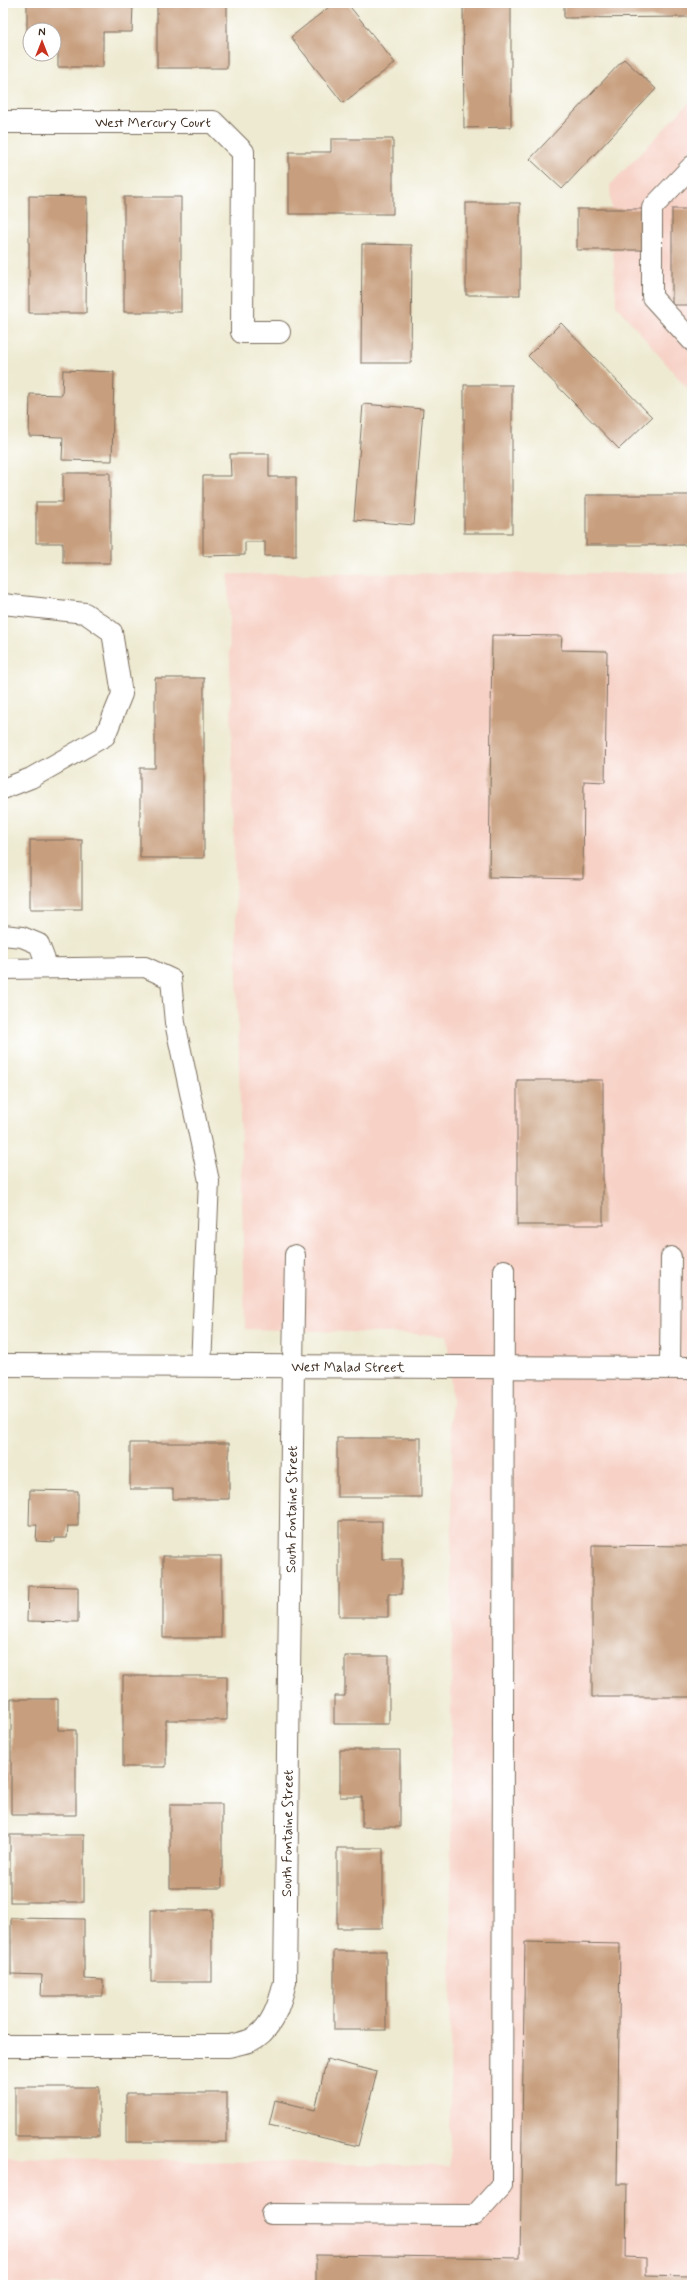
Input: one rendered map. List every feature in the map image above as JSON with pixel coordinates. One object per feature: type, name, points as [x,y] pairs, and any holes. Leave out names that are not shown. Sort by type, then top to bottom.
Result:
[{"type":"street","name":"West Mercury Court","points":[[3,122],[213,122],[243,152],[242,332],[280,332]]},
{"type":"street","name":"West Malad Street","points":[[3,1365],[692,1368]]},
{"type":"street","name":"South Fontaine Street","points":[[3,2046],[229,2046],[252,2040],[268,2025],[280,2003],[285,1982],[293,1366]]},
{"type":"lane","points":[[692,166],[652,208],[652,297],[692,341]]},
{"type":"lane","points":[[3,604],[85,613],[112,632],[122,694],[105,736],[31,778],[3,789]]},
{"type":"lane","points":[[3,935],[22,937],[39,944],[48,968]]},
{"type":"lane","points":[[3,969],[145,967],[172,979],[175,1023],[208,1181],[201,1366]]},
{"type":"lane","points":[[293,1366],[295,1254]]},
{"type":"lane","points":[[670,1257],[670,1368]]},
{"type":"lane","points":[[271,2214],[475,2215],[502,2185],[504,1270]]},
{"type":"shaded area","points":[[692,100],[692,394],[616,305],[610,185]]},
{"type":"shaded area","points":[[692,573],[692,2285],[3,2285],[3,2157],[450,2166],[452,1400],[447,1335],[245,1329],[228,574]]},
{"type":"building","points":[[27,3],[133,3],[132,32],[103,32],[103,67],[58,67],[58,62],[62,62],[62,22],[27,22]]},
{"type":"building","points":[[157,3],[227,3],[227,68],[157,68]]},
{"type":"building","points":[[334,3],[347,3],[395,63],[343,103],[291,37]]},
{"type":"building","points":[[463,3],[511,3],[511,127],[464,128]]},
{"type":"building","points":[[564,3],[692,3],[692,17],[564,18]]},
{"type":"building","points":[[624,59],[656,89],[562,189],[530,159]]},
{"type":"building","points":[[331,139],[393,139],[393,214],[289,214],[289,152],[331,152]]},
{"type":"building","points":[[29,196],[87,197],[86,313],[29,313]]},
{"type":"building","points":[[124,197],[181,197],[181,312],[124,312]]},
{"type":"building","points":[[466,203],[520,203],[520,295],[466,295]]},
{"type":"building","points":[[577,209],[642,209],[642,250],[577,250]]},
{"type":"building","points":[[672,209],[692,209],[692,305],[672,305]]},
{"type":"building","points":[[362,244],[412,245],[411,363],[361,363]]},
{"type":"building","points":[[561,323],[652,417],[619,449],[528,356]]},
{"type":"building","points":[[63,370],[114,372],[112,461],[62,460],[63,437],[29,436],[30,394],[62,395]]},
{"type":"building","points":[[464,385],[512,385],[512,533],[464,533]]},
{"type":"building","points":[[363,404],[423,409],[414,525],[354,520]]},
{"type":"building","points":[[230,454],[269,454],[269,477],[296,477],[296,556],[265,556],[265,542],[245,542],[245,555],[203,556],[203,476],[231,476]]},
{"type":"building","points":[[63,473],[110,473],[110,563],[63,563],[63,543],[36,543],[36,502],[63,502]]},
{"type":"building","points":[[586,495],[692,495],[692,545],[586,545]]},
{"type":"building","points":[[492,635],[562,636],[561,650],[607,651],[605,782],[584,781],[583,879],[489,877]]},
{"type":"building","points":[[155,678],[204,678],[204,858],[140,858],[140,768],[155,768]]},
{"type":"building","points":[[30,840],[82,840],[82,909],[30,909]]},
{"type":"building","points":[[517,1080],[603,1080],[603,1225],[517,1225]]},
{"type":"building","points":[[337,1438],[421,1438],[421,1497],[337,1497]]},
{"type":"building","points":[[130,1443],[229,1443],[229,1499],[173,1499],[173,1489],[130,1489]]},
{"type":"building","points":[[30,1490],[78,1491],[78,1526],[68,1526],[67,1538],[55,1538],[55,1542],[36,1541],[37,1525],[29,1525]]},
{"type":"building","points":[[339,1521],[382,1521],[382,1559],[402,1559],[402,1594],[388,1594],[388,1617],[339,1617]]},
{"type":"building","points":[[592,1545],[692,1546],[692,1697],[592,1697]]},
{"type":"building","points":[[163,1556],[221,1556],[221,1638],[163,1638]]},
{"type":"building","points":[[28,1586],[78,1587],[78,1622],[27,1621]]},
{"type":"building","points":[[345,1656],[389,1656],[389,1724],[334,1724],[334,1696],[345,1696]]},
{"type":"building","points":[[123,1676],[227,1676],[227,1720],[166,1720],[166,1767],[123,1767]]},
{"type":"building","points":[[11,1699],[58,1699],[58,1730],[76,1730],[76,1815],[11,1815]]},
{"type":"building","points":[[340,1750],[400,1750],[400,1827],[362,1827],[362,1797],[340,1797]]},
{"type":"building","points":[[170,1804],[222,1804],[222,1888],[170,1888]]},
{"type":"building","points":[[10,1835],[84,1835],[84,1902],[10,1902]]},
{"type":"building","points":[[337,1848],[383,1848],[383,1928],[337,1928]]},
{"type":"building","points":[[151,1910],[212,1910],[212,1982],[151,1982]]},
{"type":"building","points":[[11,1918],[84,1919],[84,1979],[103,1980],[103,1996],[41,1996],[42,1975],[11,1974]]},
{"type":"building","points":[[525,1942],[620,1944],[617,2184],[627,2184],[626,2257],[646,2258],[646,2275],[688,2276],[688,2285],[316,2285],[316,2255],[520,2258]]},
{"type":"building","points":[[334,1951],[386,1951],[386,2030],[334,2030]]},
{"type":"building","points":[[327,2059],[377,2072],[358,2146],[269,2125],[275,2100],[315,2110]]},
{"type":"building","points":[[15,2087],[99,2087],[99,2136],[15,2136]]},
{"type":"building","points":[[126,2093],[227,2093],[227,2142],[126,2142]]}]
